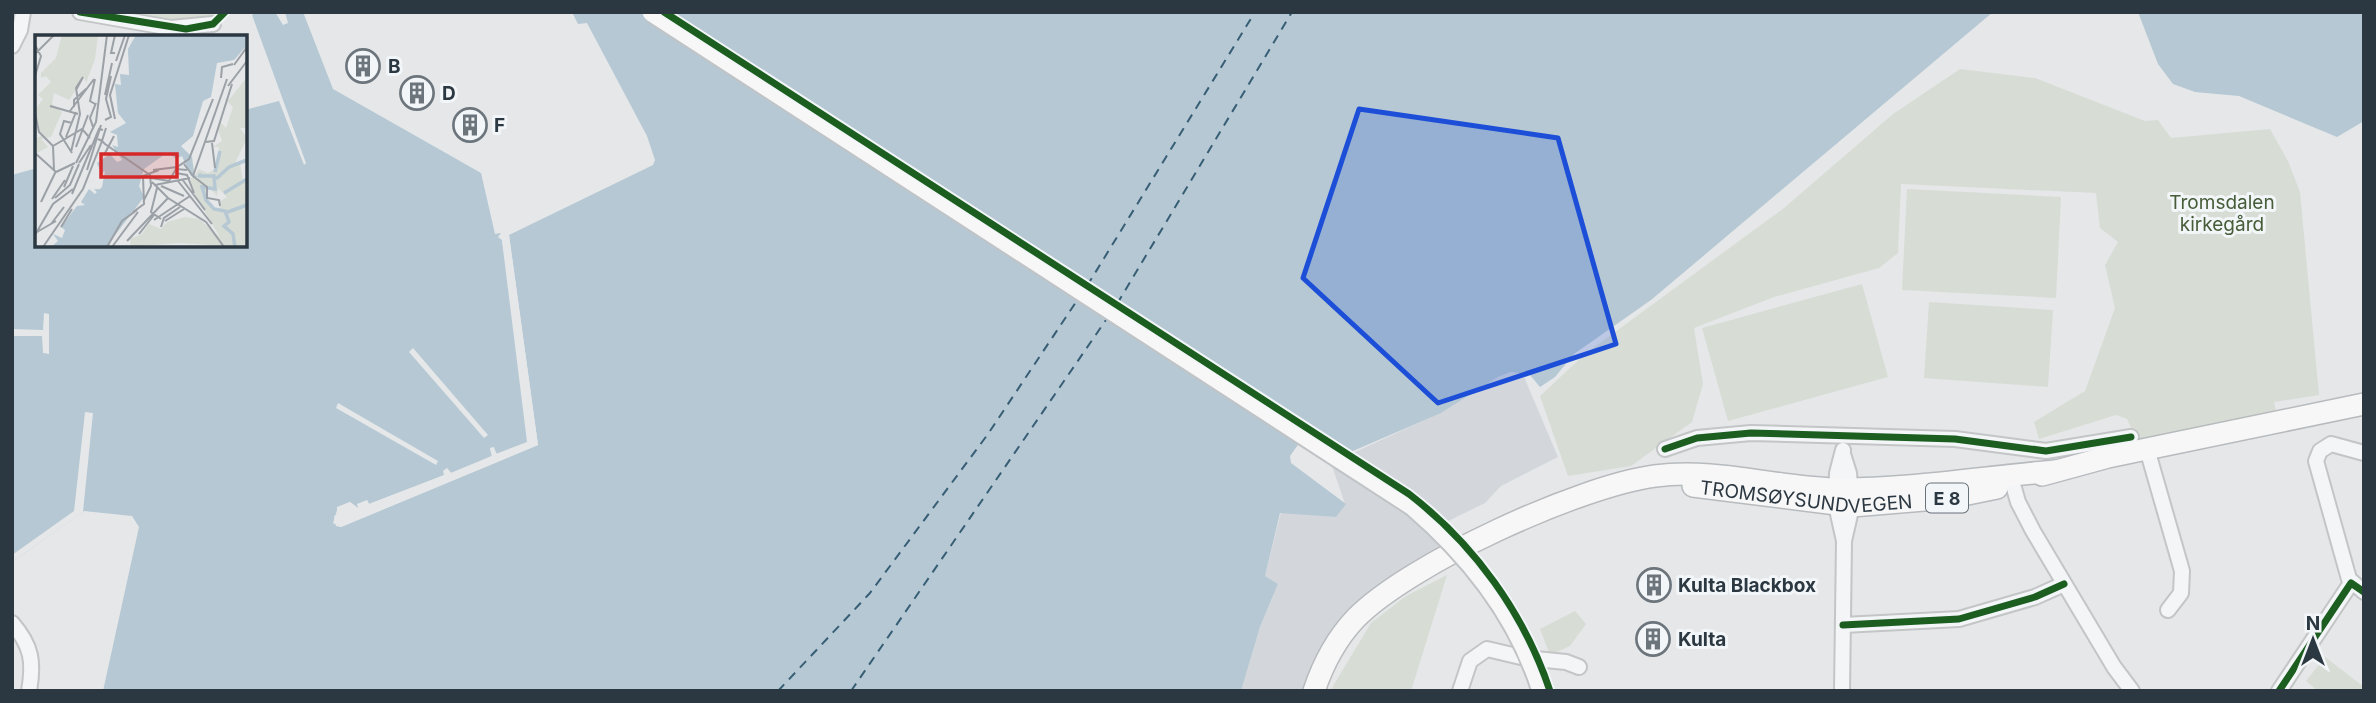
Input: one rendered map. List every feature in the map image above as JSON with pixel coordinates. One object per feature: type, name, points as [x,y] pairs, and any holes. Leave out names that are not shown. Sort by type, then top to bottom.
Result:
[{"type":"highway","name":"TROMSØYSUNDVEGEN","points":[[1314,691],[1329,654],[1340,637],[1367,608],[1394,588],[1491,535],[1599,489],[1665,475],[1710,475],[1844,497],[1948,498],[2014,487],[2139,443],[2364,404]]},
{"type":"main road","points":[[652,12],[1413,506],[1458,548],[1486,583],[1517,631],[1542,691]]},
{"type":"street","points":[[12,46],[20,30],[23,12]]},
{"type":"street","points":[[79,12],[122,16],[171,28],[213,24]]},
{"type":"street","points":[[1665,449],[1698,438],[1735,433],[1955,439],[2046,451],[2139,443],[2182,571],[2181,593],[2168,610]]},
{"type":"street","points":[[1842,691],[1843,436]]},
{"type":"street","points":[[2364,453],[2331,444],[2322,449],[2317,458],[2351,583],[2364,592]]},
{"type":"street","points":[[2014,487],[2064,584],[2114,667],[2133,691]]},
{"type":"street","points":[[2279,691],[2351,583]]},
{"type":"street","points":[[1843,625],[1959,619],[2035,597],[2064,584]]},
{"type":"street","points":[[12,623],[31,649],[33,665],[29,691]]},
{"type":"street","points":[[1460,691],[1472,658],[1487,649],[1525,658],[1566,662],[1579,667]]},
{"type":"highlighted area","points":[[1359,109],[1558,138],[1616,344],[1438,403],[1303,278]]},
{"type":"shaded area","points":[[1511,372],[1522,372],[1558,457],[1501,486],[1485,503],[1434,528],[1461,552],[1367,597],[1316,691],[1241,691],[1260,627],[1278,584],[1265,576],[1281,512],[1336,517],[1345,504],[1331,463],[1440,413],[1498,377]]},
{"type":"green space","points":[[129,12],[219,12],[200,21],[175,22],[149,19]]},
{"type":"green space","name":"Tromsdalen kirkegård","points":[[1960,69],[2035,78],[2145,121],[2158,120],[2171,138],[2270,129],[2288,161],[2300,192],[2319,395],[2274,402],[2276,411],[2137,440],[2127,419],[2116,415],[2039,439],[2034,422],[2085,391],[2115,308],[2105,265],[2118,242],[2100,228],[2096,193],[1901,184],[1898,253],[1879,268],[1774,297],[1694,328],[1703,384],[1692,422],[1631,466],[1568,476],[1540,396],[1585,354],[1784,208],[1893,114]]},
{"type":"green space","points":[[1907,189],[2061,197],[2056,298],[1902,290]]},
{"type":"green space","points":[[1862,284],[1888,377],[1728,421],[1702,328]]},
{"type":"green space","points":[[1929,302],[2053,310],[2048,387],[1924,378]]},
{"type":"green space","points":[[1447,575],[1411,691],[1330,691],[1371,623],[1406,596]]},
{"type":"green space","points":[[1575,611],[1586,624],[1570,646],[1550,655],[1540,629]]},
{"type":"green space","points":[[2325,657],[2364,687],[2364,691],[2318,691],[2306,681]]},
{"type":"water","points":[[257,12],[275,12],[283,25],[288,23],[285,12],[303,12],[333,89],[481,173],[495,234],[501,233],[527,442],[496,454],[494,447],[490,449],[492,456],[451,473],[447,468],[445,475],[369,504],[367,500],[359,509],[350,502],[338,507],[333,523],[341,527],[538,445],[509,235],[653,165],[655,160],[647,136],[587,23],[578,24],[572,12],[1993,12],[1651,300],[1574,354],[1555,377],[1540,387],[1530,375],[1511,372],[1498,377],[1441,413],[1339,457],[1305,435],[1290,456],[1291,463],[1346,504],[1336,517],[1280,513],[1265,576],[1278,584],[1260,627],[1241,691],[103,691],[139,527],[132,516],[84,511],[12,562],[12,175],[35,169],[35,247],[247,247],[247,109],[279,101],[304,165],[306,163],[252,15]]},
{"type":"water","points":[[2138,12],[2364,12],[2364,121],[2337,137],[2239,96],[2195,92],[2173,84],[2158,64]]},
{"type":"pier","points":[[504,233],[513,294],[531,444],[370,507],[362,506],[360,512],[348,506],[342,509],[337,522],[535,443],[506,234],[509,235],[538,445],[341,527],[336,526],[334,516],[337,515],[337,507],[350,502],[358,508],[357,504],[367,500],[369,504],[444,475],[443,471],[447,468],[451,473],[492,456],[490,448],[493,447],[497,454],[528,442],[502,240],[498,237]]},
{"type":"pier","points":[[44,313],[49,314],[49,354],[43,353],[42,336],[12,336],[12,329],[43,330]]},
{"type":"pier","points":[[413,348],[488,435],[484,438],[409,352]]},
{"type":"pier","points":[[338,403],[438,461],[436,465],[336,408]]},
{"type":"pier","points":[[85,412],[93,413],[83,512],[12,562],[12,555],[74,511]]},
{"type":"ferry route","points":[[1087,286],[1255,12]]},
{"type":"ferry route","points":[[1117,304],[1292,12]]},
{"type":"ferry route","points":[[778,691],[870,593],[988,434],[1078,299]]},
{"type":"ferry route","points":[[851,691],[1108,317]]},
{"type":"cycle path","points":[[80,12],[186,29],[213,24],[225,12]]},
{"type":"cycle path","points":[[664,12],[1409,494],[1455,535],[1494,582],[1526,634],[1550,691]]},
{"type":"cycle path","points":[[1665,449],[1697,438],[1751,433],[1955,439],[2046,451],[2131,437]]},
{"type":"cycle path","points":[[2279,691],[2351,583],[2364,592]]},
{"type":"cycle path","points":[[1843,625],[1959,619],[2035,597],[2064,584]]},
{"type":"place","name":"B","points":[[363,66]]},
{"type":"place","name":"D","points":[[417,93]]},
{"type":"place","name":"F","points":[[470,125]]},
{"type":"place","name":"Kulta Blackbox","points":[[1654,585]]},
{"type":"place","name":"Kulta","points":[[1653,639]]}]
